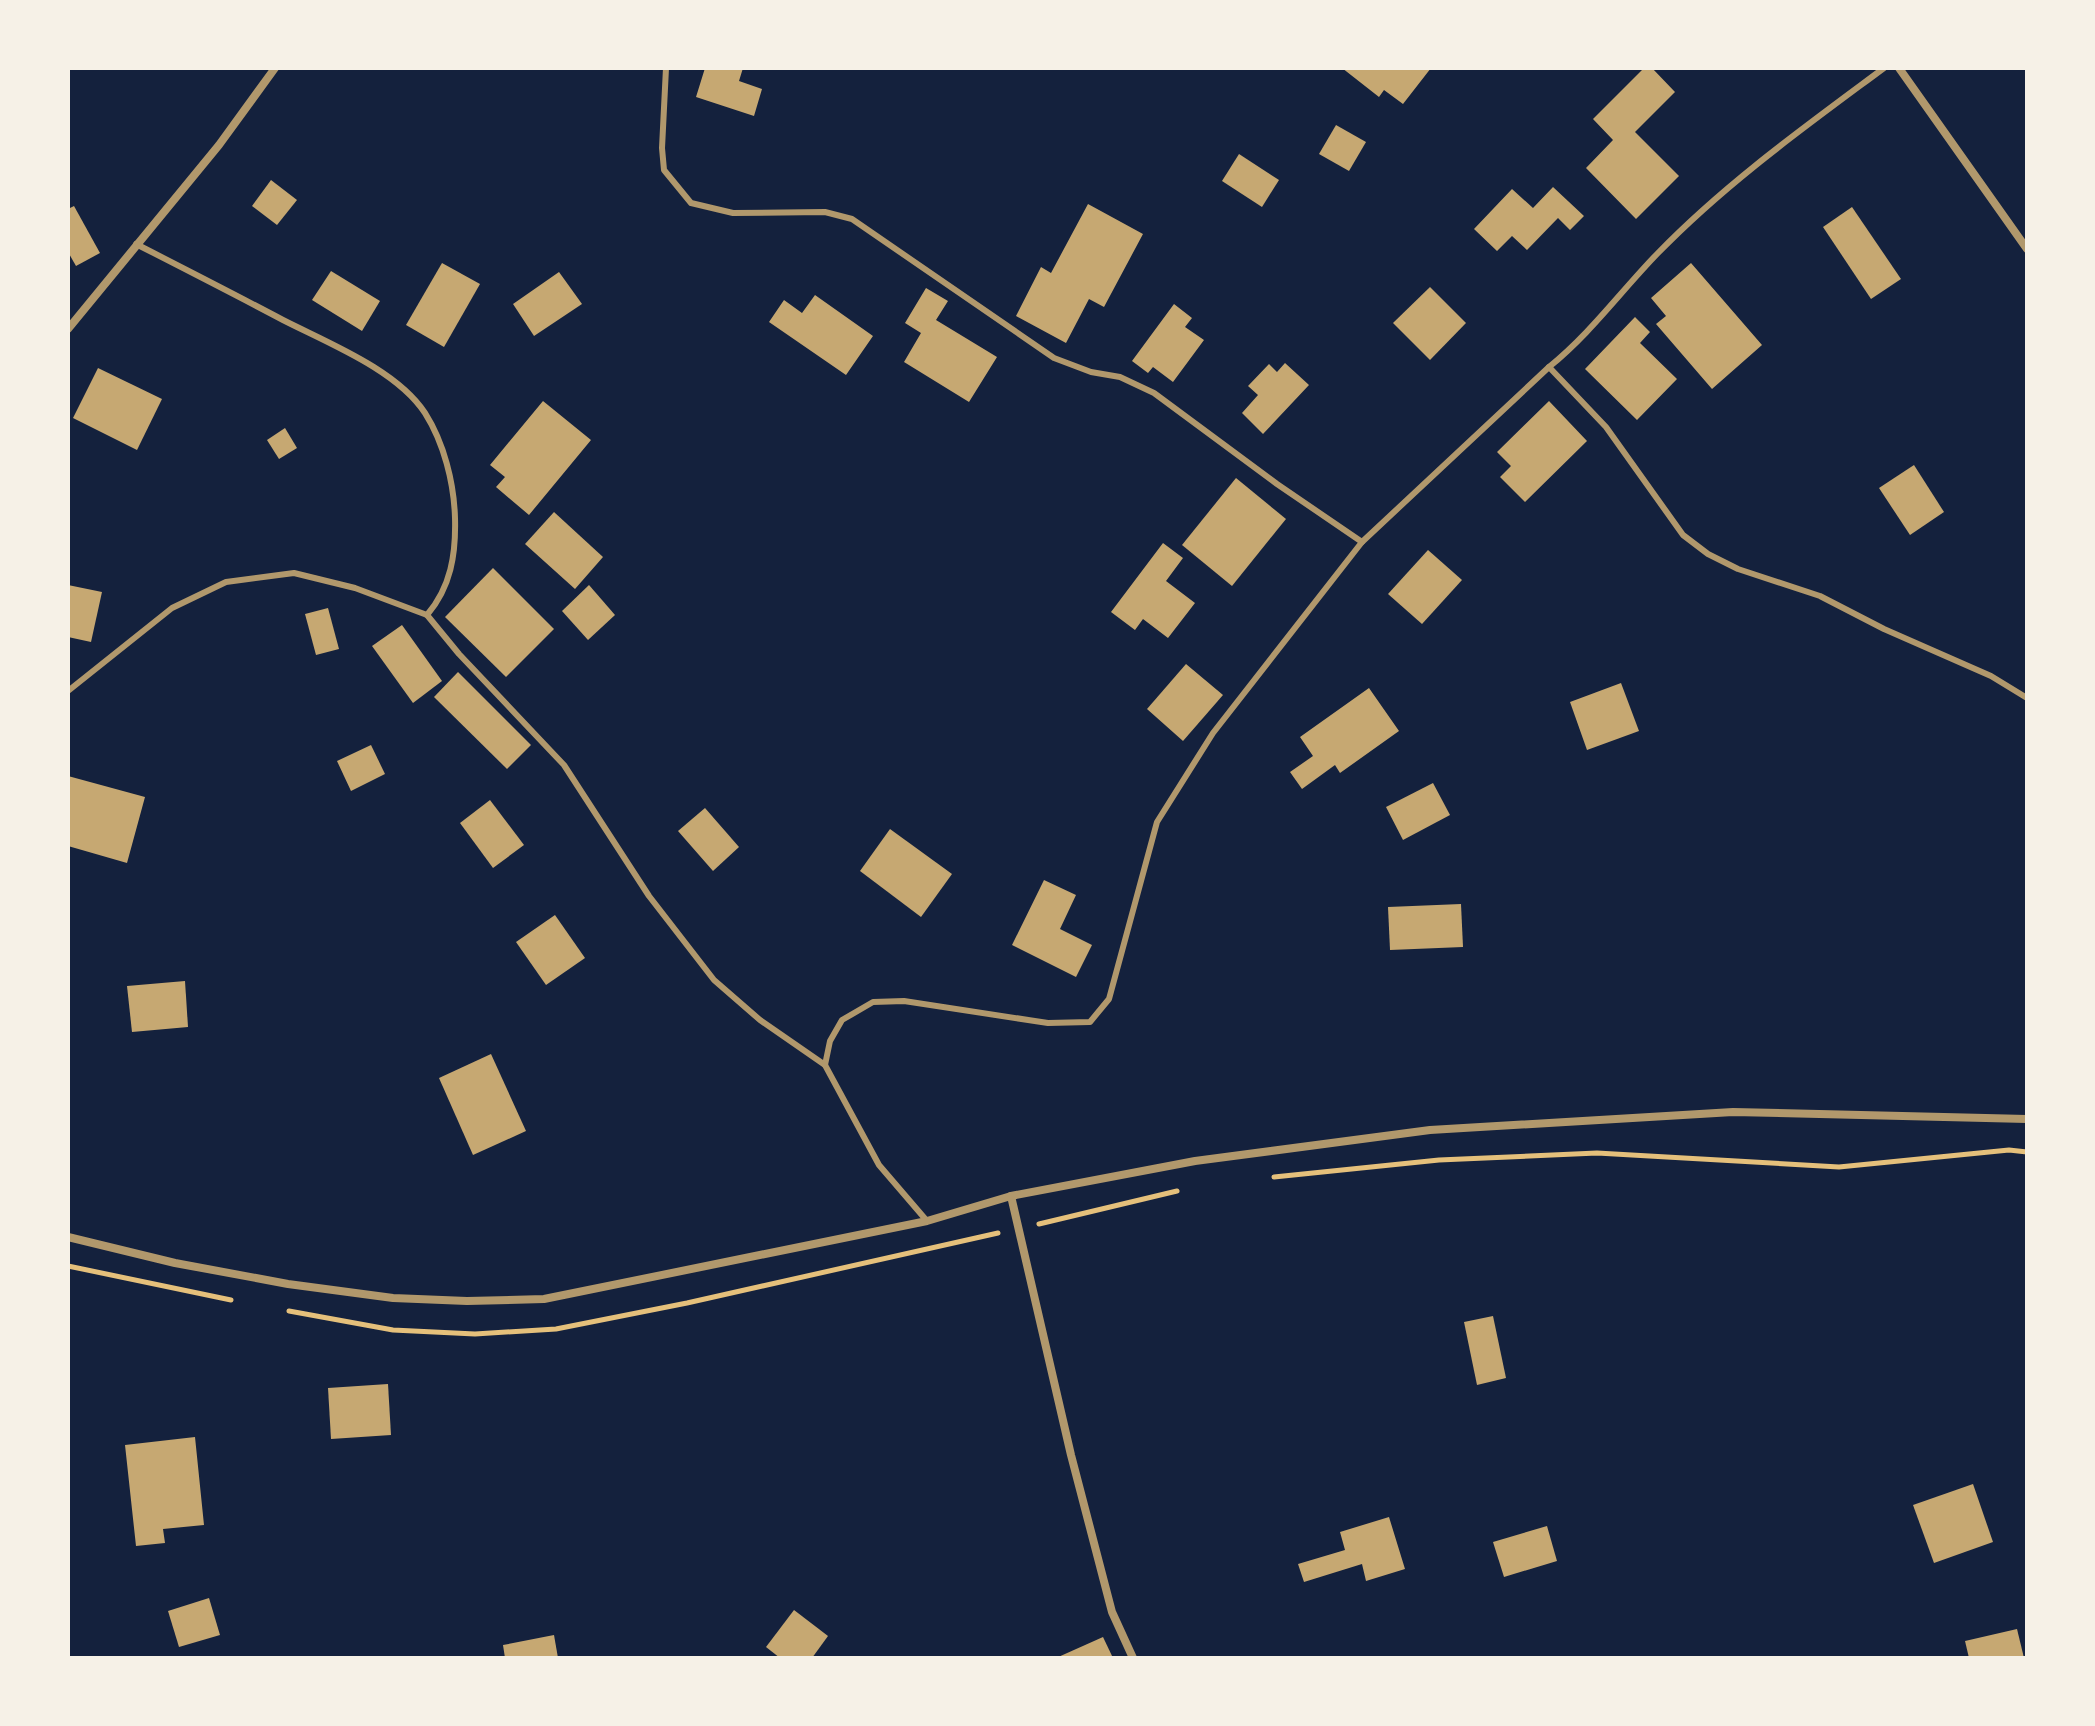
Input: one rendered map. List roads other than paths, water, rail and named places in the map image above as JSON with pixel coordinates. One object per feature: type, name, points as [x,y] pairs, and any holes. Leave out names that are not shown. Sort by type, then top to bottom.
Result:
[{"type":"street","points":[[68,329],[219,145],[275,68]]},
{"type":"street","points":[[1899,68],[2027,249]]},
{"type":"street","points":[[68,1237],[175,1263],[288,1284],[393,1298],[467,1301],[544,1299],[927,1221],[1011,1196],[1195,1161],[1430,1130],[1733,1112],[2027,1119]]},
{"type":"street","points":[[1011,1196],[1071,1455],[1112,1612],[1133,1658]]},
{"type":"lane","points":[[666,68],[662,148],[664,170],[691,203],[733,213],[825,212],[852,219],[1054,358],[1091,372],[1120,377],[1154,393],[1362,542]]},
{"type":"lane","points":[[825,1065],[830,1041],[842,1020],[873,1002],[904,1001],[1048,1023],[1090,1022],[1109,999],[1157,822],[1213,733],[1362,542],[1578,343],[1659,252],[1758,161],[1884,68]]},
{"type":"lane","points":[[136,244],[393,380],[425,413],[444,455],[455,497],[456,538],[450,575],[441,599],[427,615]]},
{"type":"lane","points":[[1549,367],[1606,427],[1683,535],[1708,554],[1738,569],[1820,596],[1884,629],[1991,676],[2027,698]]},
{"type":"lane","points":[[68,691],[172,608],[226,582],[294,573],[355,588],[427,615],[459,654],[564,765],[649,896],[714,980],[760,1020],[825,1065],[879,1165],[927,1221]]}]
